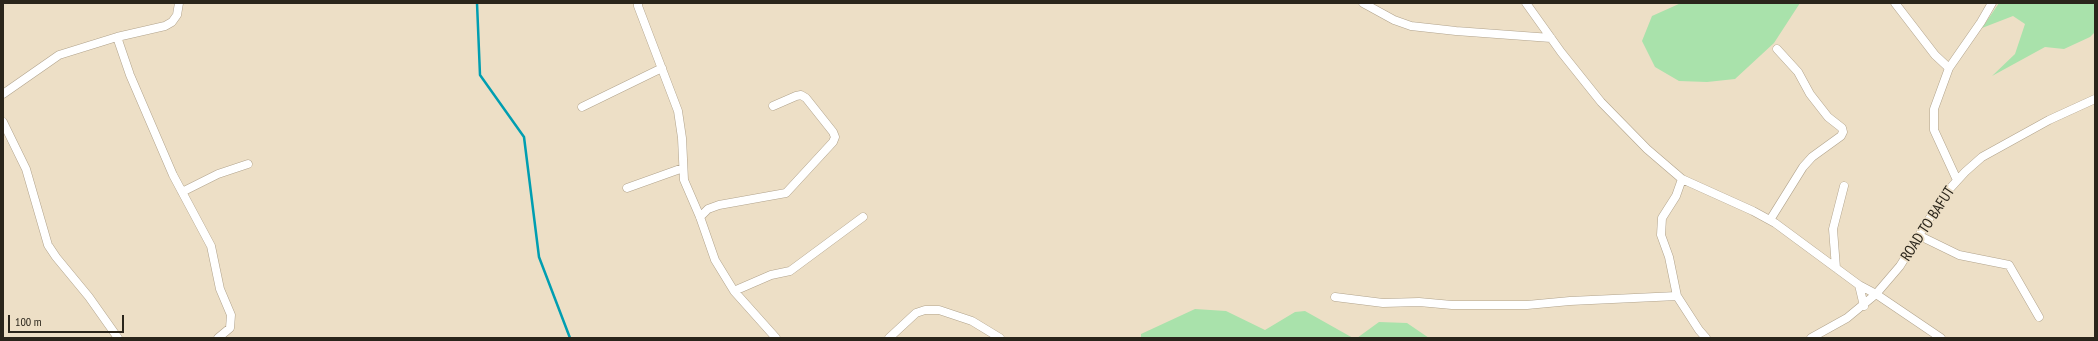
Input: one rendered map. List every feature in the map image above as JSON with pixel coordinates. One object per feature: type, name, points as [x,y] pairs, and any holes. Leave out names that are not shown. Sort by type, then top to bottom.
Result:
[{"type":"street","points":[[3,94],[51,58],[117,37],[165,26],[172,22],[176,15],[179,3]]},
{"type":"street","points":[[638,3],[680,120],[682,168],[687,189],[700,217],[715,260],[734,291],[776,338]]},
{"type":"street","points":[[1363,3],[1394,20],[1411,26],[1551,38]]},
{"type":"street","points":[[1526,3],[1551,38],[1601,102],[1647,149],[1682,179],[1741,205],[1770,220],[1859,285],[1876,294],[1941,338]]},
{"type":"street","points":[[1895,3],[1935,55],[1949,68]]},
{"type":"street","points":[[1957,180],[1938,140],[1933,119],[1934,109],[1949,68],[1981,22],[1992,3]]},
{"type":"street","points":[[117,37],[130,75],[173,175],[211,246],[220,289],[231,315],[230,328],[218,338]]},
{"type":"street","points":[[1770,220],[1803,167],[1812,157],[1841,136],[1843,132],[1842,128],[1828,117],[1810,94],[1798,72],[1778,48]]},
{"type":"street","points":[[582,107],[662,68]]},
{"type":"street","points":[[700,217],[708,209],[719,205],[786,193],[833,142],[835,137],[833,132],[806,98],[801,95],[796,96],[773,106]]},
{"type":"street","name":"ROAD TO BAFUT","points":[[1811,338],[1832,328],[1864,306],[1891,279],[1920,236],[1944,194],[1982,157],[1996,148],[2093,101]]},
{"type":"street","points":[[3,122],[26,169],[48,245],[89,297],[118,338]]},
{"type":"street","points":[[182,192],[218,174],[248,164]]},
{"type":"street","points":[[627,188],[682,168]]},
{"type":"street","points":[[1682,179],[1676,196],[1660,226],[1661,235],[1669,257],[1677,296],[1699,330],[1706,338]]},
{"type":"street","points":[[1836,268],[1833,229],[1844,186]]},
{"type":"street","points":[[734,291],[772,275],[790,271],[863,217]]},
{"type":"street","points":[[1920,236],[1959,255],[2008,265],[2039,317]]},
{"type":"street","points":[[1859,285],[1864,306]]},
{"type":"street","points":[[1335,297],[1383,303],[1419,302],[1452,305],[1527,304],[1677,296]]},
{"type":"street","points":[[889,338],[916,313],[925,310],[939,310],[972,321],[1000,338]]},
{"type":"green space","points":[[1681,3],[1800,3],[1774,43],[1735,79],[1707,82],[1679,81],[1655,67],[1642,41],[1652,16]]},
{"type":"green space","points":[[1999,3],[2095,3],[2095,32],[2090,37],[2064,49],[2045,47],[1992,76],[2015,54],[2025,24],[2013,16],[1982,28]]},
{"type":"green space","points":[[1195,309],[1226,311],[1265,330],[1295,312],[1305,311],[1353,338],[1141,338],[1141,334]]},
{"type":"green space","points":[[1379,322],[1407,323],[1429,338],[1357,338]]},
{"type":"waterway","points":[[477,3],[480,75],[524,137],[539,257],[570,338]]}]
